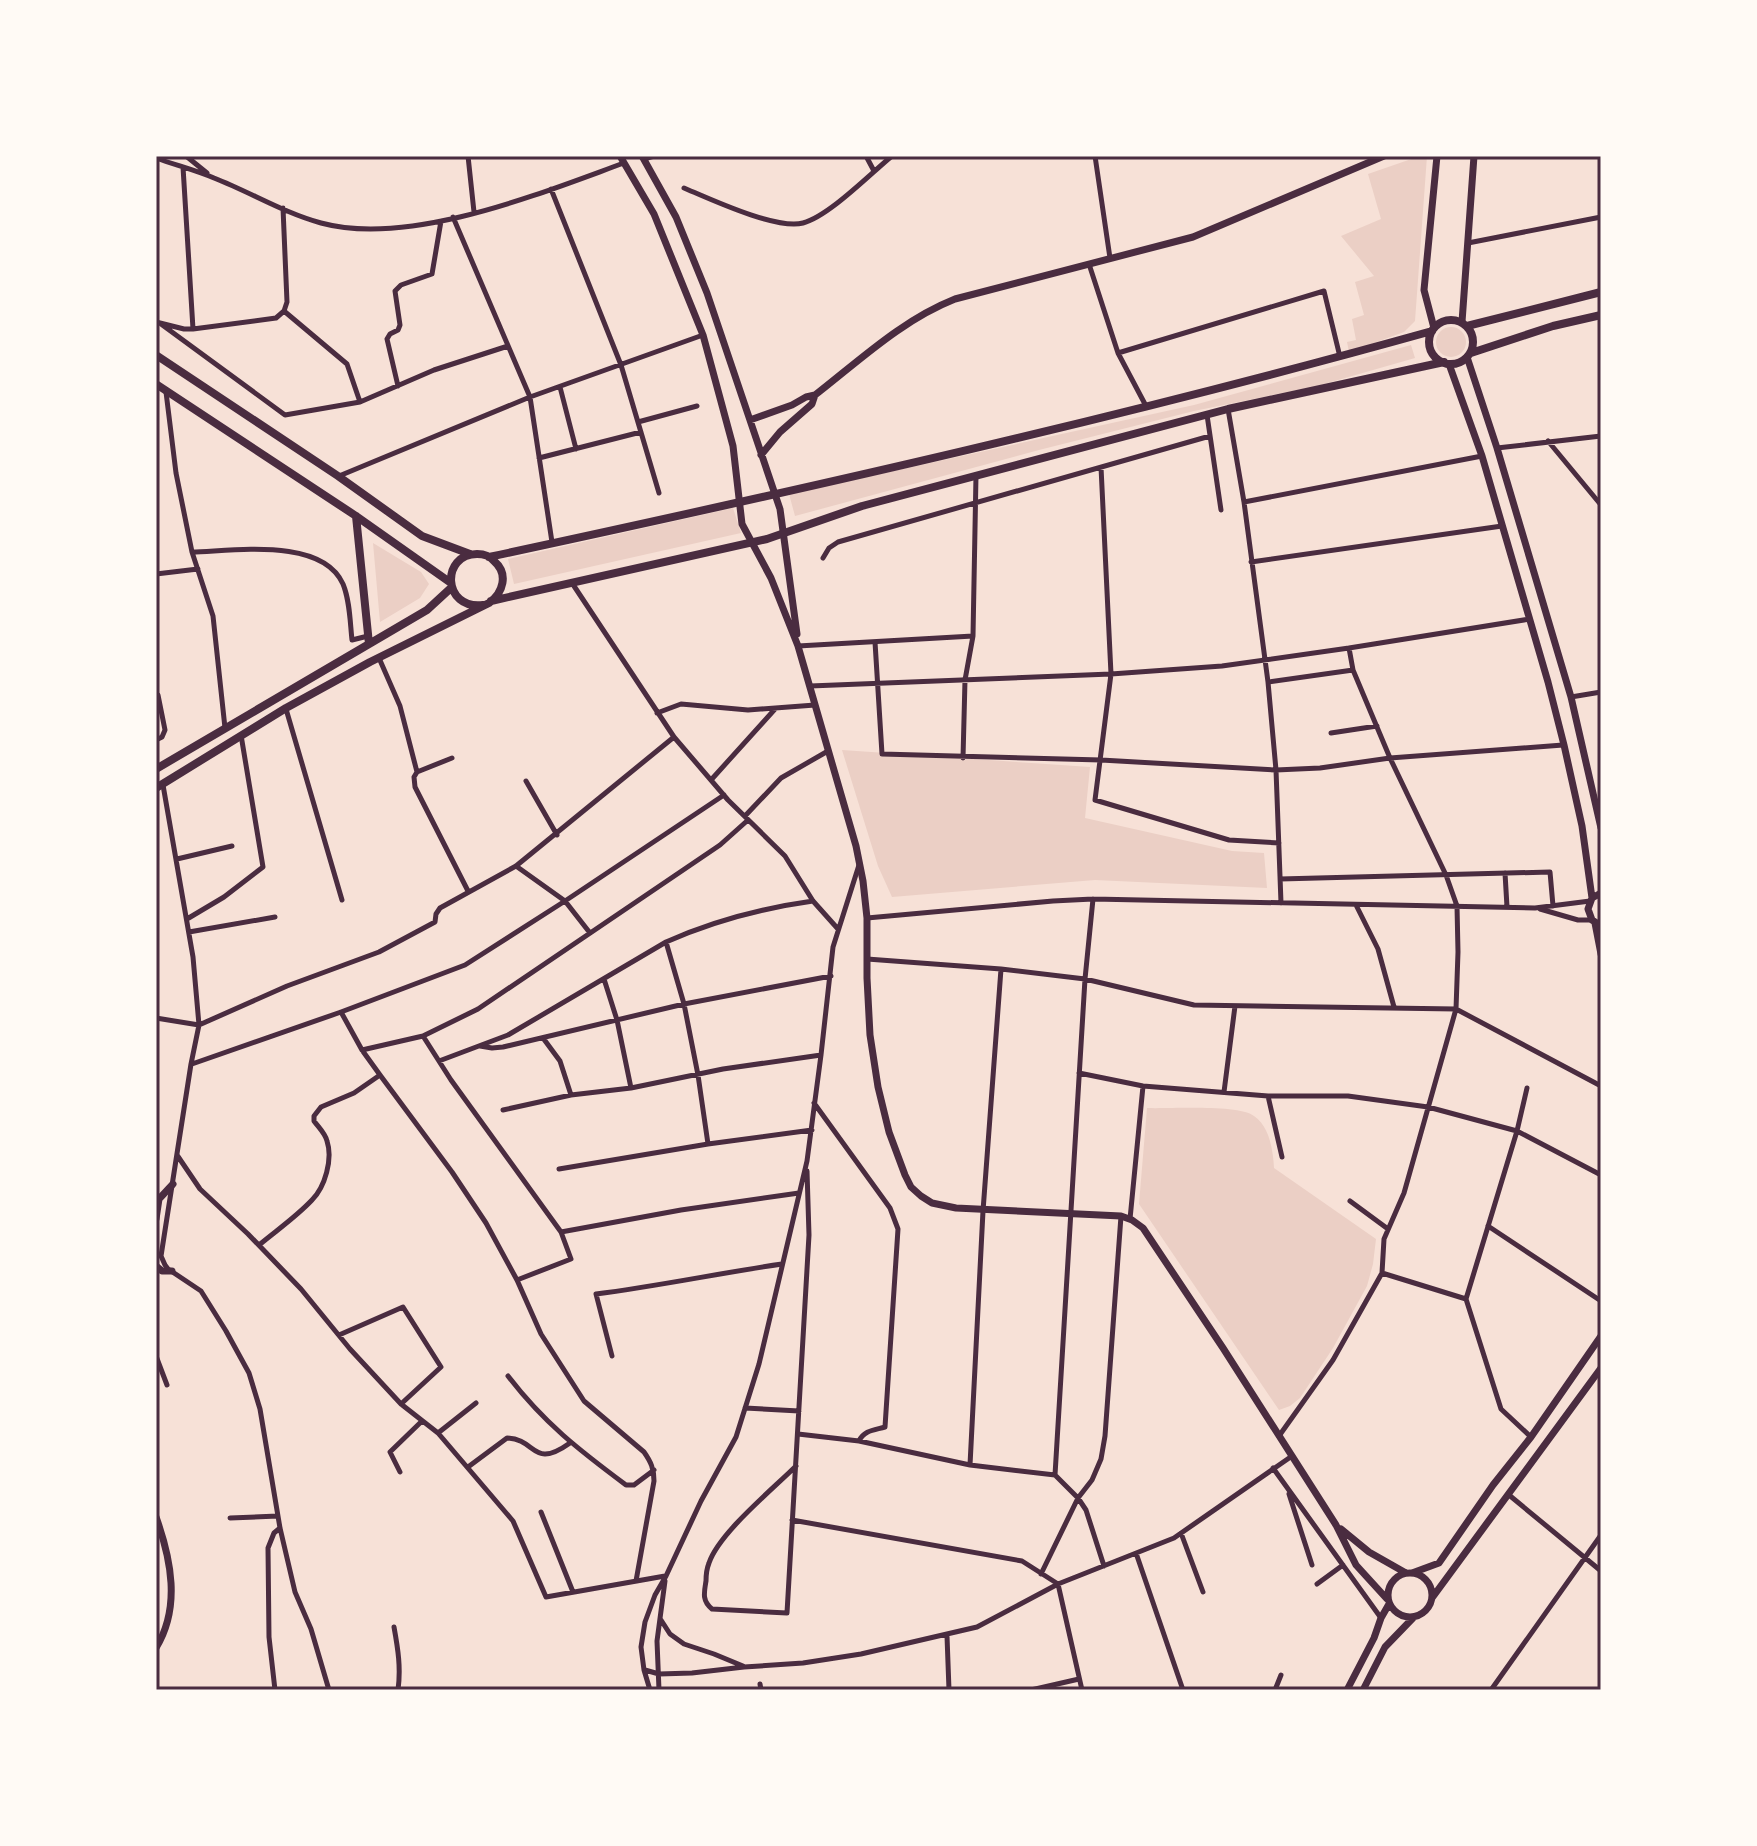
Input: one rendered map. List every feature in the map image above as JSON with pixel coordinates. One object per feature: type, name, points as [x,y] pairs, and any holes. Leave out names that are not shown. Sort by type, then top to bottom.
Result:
[{"type":"main road","points":[[1464,324],[1601,292]]},
{"type":"main road","points":[[471,555],[460,560],[452,570],[451,585],[464,603],[487,603],[784,534],[862,506],[1207,414],[1458,363],[1469,355],[1553,326],[1601,315]]},
{"type":"main road","points":[[489,557],[1147,407],[1340,357],[1433,330],[1445,321],[1457,320],[1473,336],[1469,355]]},
{"type":"main road","points":[[1433,330],[1430,348],[1436,358],[1446,363]]},
{"type":"main road","points":[[156,355],[422,536],[471,555],[489,557],[498,565],[503,577],[501,589],[487,603],[286,708],[159,786]]},
{"type":"main road","points":[[156,384],[356,516],[451,585]]},
{"type":"main road","points":[[356,516],[368,640]]},
{"type":"main road","points":[[156,769],[368,640],[427,610],[451,585]]},
{"type":"street","points":[[186,156],[211,176]]},
{"type":"street","points":[[468,156],[474,212]]},
{"type":"street","points":[[654,156],[643,158],[676,217],[707,293],[782,516],[798,646]]},
{"type":"street","points":[[866,156],[874,171]]},
{"type":"street","points":[[684,188],[749,213],[799,224],[830,208],[892,156]]},
{"type":"street","points":[[1095,156],[1110,259]]},
{"type":"street","points":[[750,420],[815,395],[894,332],[955,299],[1193,237],[1384,156]]},
{"type":"street","points":[[1433,330],[1424,290],[1437,156]]},
{"type":"street","points":[[1464,324],[1474,156]]},
{"type":"street","points":[[156,158],[211,176],[310,220],[347,228],[387,228],[474,212],[551,189],[622,159],[654,214],[703,335],[733,446],[742,524],[771,578],[798,646],[829,750],[860,863],[867,918],[870,1035],[878,1087],[889,1132],[911,1187],[932,1203],[956,1208],[1126,1218],[1143,1228],[1336,1525],[1356,1565],[1396,1613],[1413,1618]]},
{"type":"street","points":[[183,167],[193,329]]},
{"type":"street","points":[[551,189],[621,365],[659,493]]},
{"type":"street","points":[[158,323],[193,329],[276,318],[284,311],[287,297],[283,208]]},
{"type":"street","points":[[453,217],[530,397],[552,543]]},
{"type":"street","points":[[1467,243],[1601,217]]},
{"type":"street","points":[[398,386],[387,341],[400,325],[395,291],[401,285],[432,274],[441,220]]},
{"type":"street","points":[[1089,264],[1118,353],[1147,407]]},
{"type":"street","points":[[1118,353],[1324,291],[1340,357]]},
{"type":"street","points":[[284,311],[347,364],[360,402]]},
{"type":"street","points":[[158,323],[285,415],[360,402],[434,370],[508,346]]},
{"type":"street","points":[[338,476],[530,397],[703,335]]},
{"type":"street","points":[[1469,355],[1571,697],[1601,828]]},
{"type":"street","points":[[1446,363],[1482,456],[1564,745],[1582,826],[1591,900],[1588,909],[1596,923],[1601,954]]},
{"type":"street","points":[[560,387],[576,449]]},
{"type":"street","points":[[166,391],[176,473],[192,552],[213,616],[225,728]]},
{"type":"street","points":[[761,455],[780,432],[812,404],[815,395]]},
{"type":"street","points":[[638,422],[697,406]]},
{"type":"street","points":[[1228,409],[1266,661],[1276,770],[1281,903]]},
{"type":"street","points":[[1207,414],[1221,510]]},
{"type":"street","points":[[539,458],[641,432]]},
{"type":"street","points":[[823,558],[829,548],[838,542],[1210,436]]},
{"type":"street","points":[[1497,448],[1601,436]]},
{"type":"street","points":[[1548,441],[1601,505]]},
{"type":"street","points":[[1244,502],[1482,456]]},
{"type":"street","points":[[1101,467],[1111,674],[1095,800],[1229,840],[1279,843]]},
{"type":"street","points":[[963,758],[965,680],[973,636],[976,475]]},
{"type":"street","points":[[1251,562],[1502,526]]},
{"type":"street","points":[[192,552],[273,549],[305,555],[327,564],[337,573],[346,590],[352,640],[368,640]]},
{"type":"street","points":[[156,574],[198,569]]},
{"type":"street","points":[[572,583],[674,737],[724,795],[785,856],[813,901],[838,930]]},
{"type":"street","points":[[810,686],[1111,674],[1206,667],[1266,661],[1530,619]]},
{"type":"street","points":[[798,646],[973,636]]},
{"type":"street","points":[[875,642],[882,754],[1101,760],[1276,770],[1564,745]]},
{"type":"street","points":[[1279,1436],[1333,1360],[1382,1273],[1384,1239],[1404,1193],[1456,1009],[1457,906],[1446,875],[1390,758],[1353,670],[1349,648]]},
{"type":"street","points":[[379,658],[400,706],[417,772]]},
{"type":"street","points":[[1268,682],[1353,670]]},
{"type":"street","points":[[1571,697],[1601,692]]},
{"type":"street","points":[[156,740],[162,737],[165,730],[158,695]]},
{"type":"street","points":[[657,713],[681,704],[748,710],[816,705]]},
{"type":"street","points":[[286,708],[342,900]]},
{"type":"street","points":[[711,780],[776,708]]},
{"type":"street","points":[[1331,733],[1377,726]]},
{"type":"street","points":[[187,919],[224,897],[263,867],[241,735]]},
{"type":"street","points":[[156,1018],[199,1025],[287,986],[393,945],[435,922],[440,908],[516,866],[674,737]]},
{"type":"street","points":[[362,1050],[423,1036],[478,1009],[720,845],[781,778],[829,750]]},
{"type":"street","points":[[452,758],[417,772],[415,787],[468,891]]},
{"type":"street","points":[[526,781],[557,835]]},
{"type":"street","points":[[159,786],[177,859],[193,957],[199,1025],[158,1264],[162,1271],[172,1271],[201,1291],[249,1373],[260,1409],[280,1528],[295,1592],[311,1629],[329,1690]]},
{"type":"street","points":[[191,1064],[465,965],[724,795]]},
{"type":"street","points":[[177,859],[232,846]]},
{"type":"street","points":[[650,1690],[641,1647],[645,1622],[701,1501],[736,1437],[759,1364],[807,1161],[833,947],[860,863]]},
{"type":"street","points":[[516,866],[565,901],[590,933]]},
{"type":"street","points":[[1280,879],[1550,872],[1553,906]]},
{"type":"street","points":[[1505,873],[1507,907]]},
{"type":"street","points":[[867,918],[1093,899],[1535,908],[1591,900],[1601,893]]},
{"type":"street","points":[[1055,1475],[1085,979],[1093,899]]},
{"type":"street","points":[[439,1061],[508,1035],[666,942],[763,909],[813,901]]},
{"type":"street","points":[[1356,905],[1378,949],[1394,1007]]},
{"type":"street","points":[[1535,908],[1596,923]]},
{"type":"street","points":[[189,932],[275,917]]},
{"type":"street","points":[[666,942],[684,1004],[708,1144]]},
{"type":"street","points":[[867,959],[1085,979],[1194,1005],[1456,1009],[1601,1086]]},
{"type":"street","points":[[970,1465],[983,1211],[1001,969]]},
{"type":"street","points":[[479,1046],[496,1048],[684,1004],[831,976]]},
{"type":"street","points":[[604,979],[617,1020],[631,1088]]},
{"type":"street","points":[[1224,1093],[1235,1006]]},
{"type":"street","points":[[341,1012],[362,1050],[486,1223],[517,1280],[541,1334],[584,1401],[644,1452],[650,1461],[654,1481],[636,1581]]},
{"type":"street","points":[[423,1036],[451,1080],[561,1232],[571,1259],[517,1280]]},
{"type":"street","points":[[543,1038],[560,1061],[571,1095]]},
{"type":"street","points":[[503,1110],[738,1066],[821,1055]]},
{"type":"street","points":[[1079,1073],[1143,1086],[1268,1096],[1348,1096],[1428,1107],[1517,1131],[1601,1175]]},
{"type":"street","points":[[259,1245],[315,1199],[323,1182],[329,1156],[322,1131],[314,1121],[317,1111],[354,1093],[380,1075]]},
{"type":"street","points":[[1041,1574],[1101,1459],[1143,1086]]},
{"type":"street","points":[[1527,1088],[1466,1299],[1501,1409],[1531,1437]]},
{"type":"street","points":[[1268,1096],[1282,1157]]},
{"type":"street","points":[[814,1103],[890,1208],[898,1229],[885,1427],[864,1434],[859,1441]]},
{"type":"street","points":[[559,1169],[812,1130]]},
{"type":"street","points":[[177,1155],[200,1189],[301,1289],[401,1404],[438,1433],[468,1467],[513,1521],[546,1597],[666,1576]]},
{"type":"street","points":[[796,1466],[718,1546],[708,1565],[704,1597],[709,1607],[716,1610],[787,1613],[798,1434],[809,1235],[807,1161]]},
{"type":"street","points":[[156,1219],[159,1199],[173,1184]]},
{"type":"street","points":[[561,1232],[799,1193]]},
{"type":"street","points":[[1350,1201],[1388,1229]]},
{"type":"street","points":[[1488,1226],[1601,1301]]},
{"type":"street","points":[[612,1356],[596,1294],[782,1264]]},
{"type":"street","points":[[1382,1273],[1466,1299]]},
{"type":"street","points":[[339,1335],[403,1307],[441,1367],[401,1404]]},
{"type":"street","points":[[1347,1690],[1374,1638],[1392,1582],[1439,1563],[1601,1336]]},
{"type":"street","points":[[156,1356],[167,1385]]},
{"type":"street","points":[[1363,1690],[1385,1647],[1430,1604],[1601,1368]]},
{"type":"street","points":[[508,1376],[529,1404],[570,1443],[626,1485],[634,1485],[654,1470]]},
{"type":"street","points":[[438,1433],[476,1403]]},
{"type":"street","points":[[745,1408],[799,1411]]},
{"type":"street","points":[[400,1472],[390,1452],[423,1420]]},
{"type":"street","points":[[798,1434],[859,1441],[970,1465],[1055,1475],[1086,1510],[1104,1566]]},
{"type":"street","points":[[468,1467],[507,1438],[516,1439],[542,1455],[560,1451],[570,1443]]},
{"type":"street","points":[[644,1670],[659,1674],[692,1673],[803,1663],[861,1654],[977,1627],[1058,1584],[1174,1538],[1292,1456]]},
{"type":"street","points":[[1273,1468],[1381,1618]]},
{"type":"street","points":[[1286,1486],[1312,1565]]},
{"type":"street","points":[[1509,1495],[1601,1571]]},
{"type":"street","points":[[541,1512],[573,1592]]},
{"type":"street","points":[[230,1518],[278,1516]]},
{"type":"street","points":[[156,1517],[166,1546],[171,1579],[170,1612],[156,1648]]},
{"type":"street","points":[[792,1520],[1022,1561],[1058,1584],[1082,1690]]},
{"type":"street","points":[[1336,1525],[1369,1552],[1423,1578],[1432,1592],[1432,1598]]},
{"type":"street","points":[[275,1690],[269,1637],[268,1548],[274,1533],[280,1528]]},
{"type":"street","points":[[1181,1533],[1203,1592]]},
{"type":"street","points":[[1491,1690],[1601,1535]]},
{"type":"street","points":[[1136,1553],[1183,1690]]},
{"type":"street","points":[[1317,1584],[1343,1565]]},
{"type":"street","points":[[659,1690],[657,1641],[666,1576]]},
{"type":"street","points":[[661,1620],[670,1634],[684,1644],[744,1667]]},
{"type":"street","points":[[394,1627],[399,1650],[398,1690]]},
{"type":"street","points":[[947,1636],[949,1690]]},
{"type":"street","points":[[1275,1690],[1281,1675]]},
{"type":"street","points":[[1031,1690],[1079,1679]]},
{"type":"shaded area","points":[[1427,156],[1415,321],[1404,332],[1349,352],[1347,342],[1356,340],[1352,319],[1364,315],[1355,282],[1374,276],[1341,236],[1381,219],[1368,174]]},
{"type":"shaded area","points":[[1451,327],[1462,331],[1466,342],[1462,353],[1451,357],[1440,353],[1436,342],[1440,331]]},
{"type":"shaded area","points":[[1411,345],[1415,358],[1317,386],[1194,411],[795,516],[789,494],[1194,405]]},
{"type":"shaded area","points":[[733,508],[741,533],[514,584],[508,559]]},
{"type":"shaded area","points":[[373,543],[421,572],[429,584],[420,598],[380,622]]},
{"type":"shaded area","points":[[842,750],[1090,767],[1085,818],[1232,851],[1264,853],[1267,888],[1095,880],[892,897],[878,866]]},
{"type":"shaded area","points":[[1147,1108],[1219,1108],[1254,1116],[1267,1133],[1274,1168],[1376,1239],[1367,1286],[1333,1348],[1300,1398],[1290,1406],[1279,1410],[1139,1204]]}]
